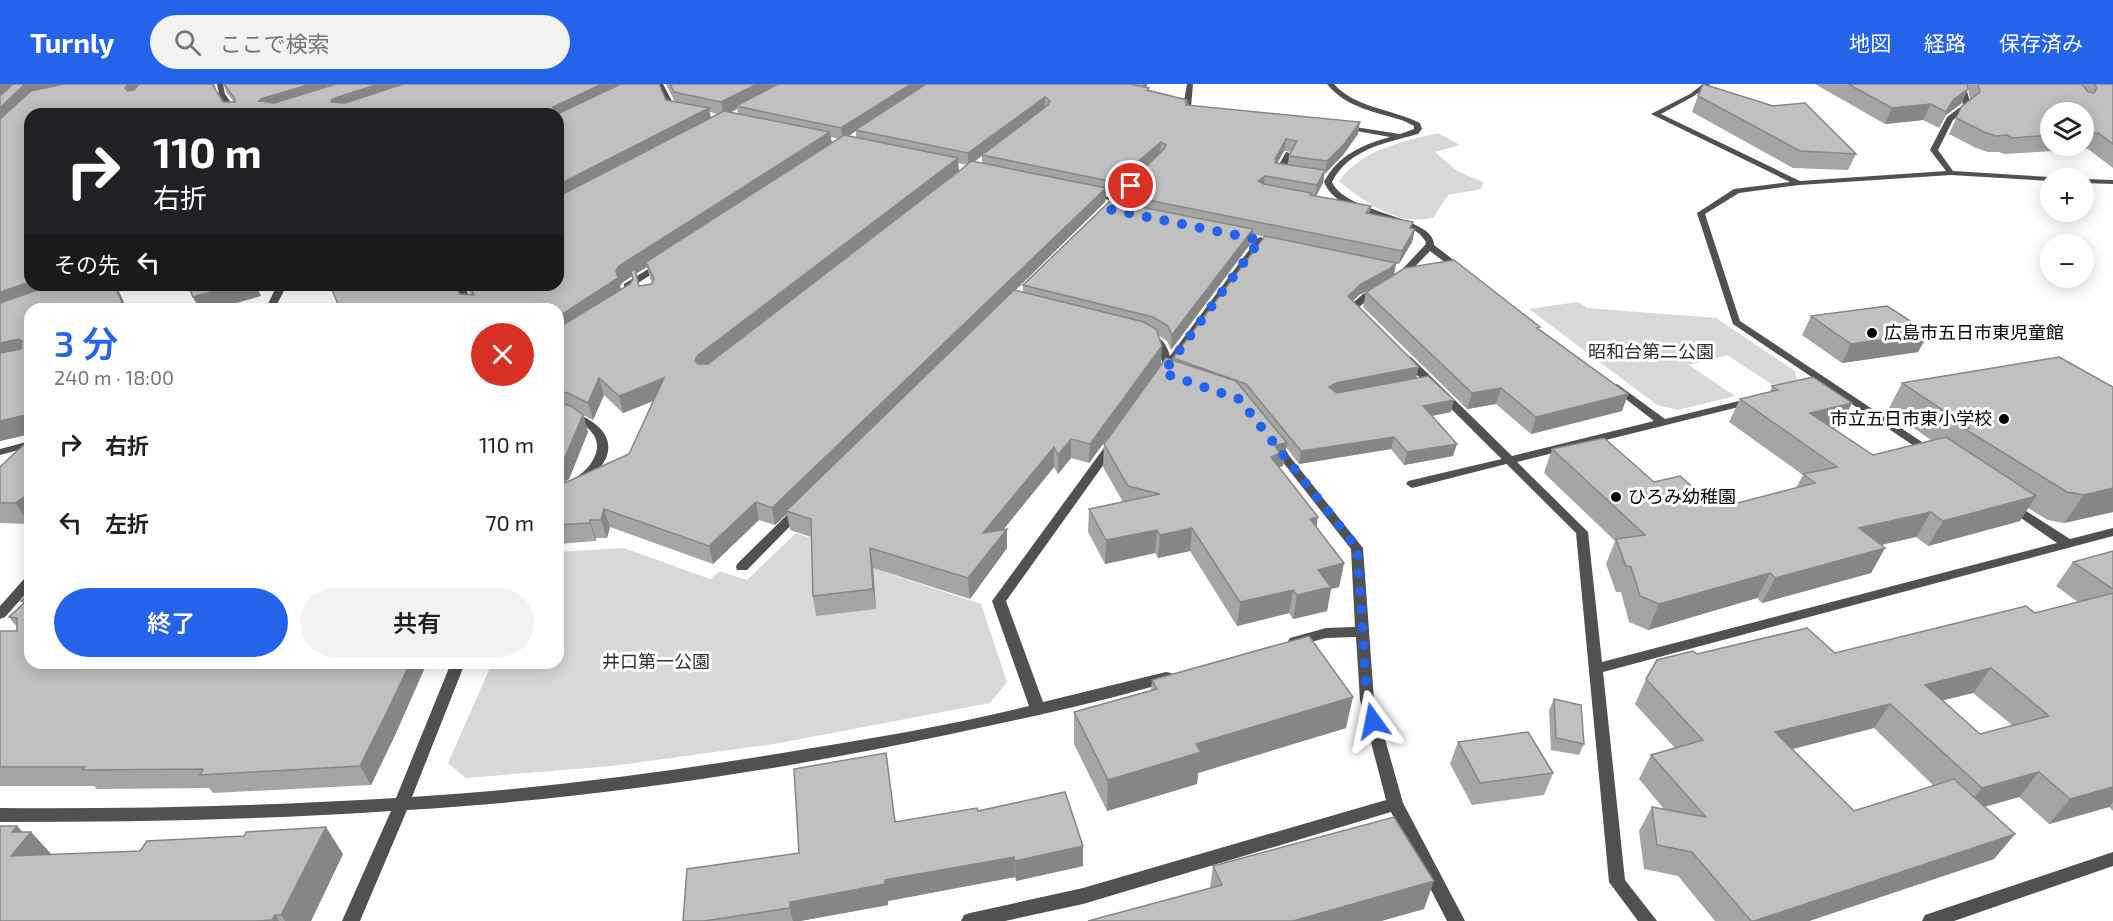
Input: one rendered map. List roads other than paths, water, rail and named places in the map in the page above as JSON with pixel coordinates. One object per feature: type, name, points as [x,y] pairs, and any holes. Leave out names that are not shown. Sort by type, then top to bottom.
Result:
[{"type":"street","points":[[220,84],[222,94],[231,108]]},
{"type":"street","points":[[660,84],[672,109],[682,111]]},
{"type":"street","points":[[1187,107],[1190,84]]},
{"type":"street","points":[[1330,84],[1344,98],[1404,118],[1417,125],[1418,129],[1415,132],[1365,146],[1323,178],[1330,189],[1352,203],[1421,230],[1430,242],[1429,246]]},
{"type":"street","points":[[1707,84],[1692,95],[1655,114],[1799,183]]},
{"type":"street","points":[[1951,173],[1934,150],[1950,119],[1966,105],[1962,84]]},
{"type":"street","points":[[1176,104],[1199,108]]},
{"type":"street","points":[[1335,125],[1400,136]]},
{"type":"street","points":[[1289,154],[1279,172],[1299,175]]},
{"type":"street","points":[[1943,460],[1736,322],[1701,213],[1737,191],[1799,183],[1951,173],[2040,178]]},
{"type":"street","points":[[2094,181],[2113,182]]},
{"type":"street","points":[[1080,192],[1116,205],[1125,191]]},
{"type":"street","points":[[1340,207],[1352,203]]},
{"type":"street","points":[[1139,333],[1162,345],[1171,371],[1260,240]]},
{"type":"street","points":[[1370,324],[1353,307],[1366,296],[1393,284],[1400,270],[1429,246]]},
{"type":"street","points":[[1429,246],[1466,274]]},
{"type":"street","points":[[621,302],[630,296],[627,286],[674,255]]},
{"type":"street","points":[[637,279],[644,280],[647,288]]},
{"type":"street","points":[[1396,348],[1424,382],[1510,460],[1582,532],[1617,882],[1648,921]]},
{"type":"street","points":[[1607,380],[1663,423]]},
{"type":"street","points":[[1806,388],[1828,383]]},
{"type":"street","points":[[1412,484],[1762,399]]},
{"type":"street","points":[[564,413],[581,417],[593,425],[602,441],[602,453],[596,465],[582,480],[564,490]]},
{"type":"street","points":[[1038,710],[999,601],[1122,430]]},
{"type":"street","points":[[1268,436],[1357,548],[1367,700],[1395,804],[1456,921]]},
{"type":"street","points":[[0,452],[24,446]]},
{"type":"street","points":[[2001,499],[2068,544]]},
{"type":"street","points":[[741,567],[809,501]]},
{"type":"street","points":[[1596,669],[2113,532]]},
{"type":"street","points":[[0,614],[24,588]]},
{"type":"street","points":[[1281,646],[1326,633],[1363,632]]},
{"type":"street","points":[[351,921],[401,806],[456,669]]},
{"type":"street","points":[[0,815],[126,816],[401,806],[549,791],[760,764],[860,746],[1038,710],[1182,673]]},
{"type":"street","points":[[970,921],[1083,896],[1395,804]]},
{"type":"street","points":[[1931,921],[2113,858]]},
{"type":"place","name":"広島市五日市東児童館","points":[[1872,333]]},
{"type":"place","name":"市立五日市東小学校","points":[[2004,419]]},
{"type":"place","name":"ひろみ幼稚園","points":[[1616,497]]},
{"type":"park label","name":"昭和台第二公園","points":[[1651,352]]},
{"type":"park label","name":"井口第一公園","points":[[656,662]]}]
